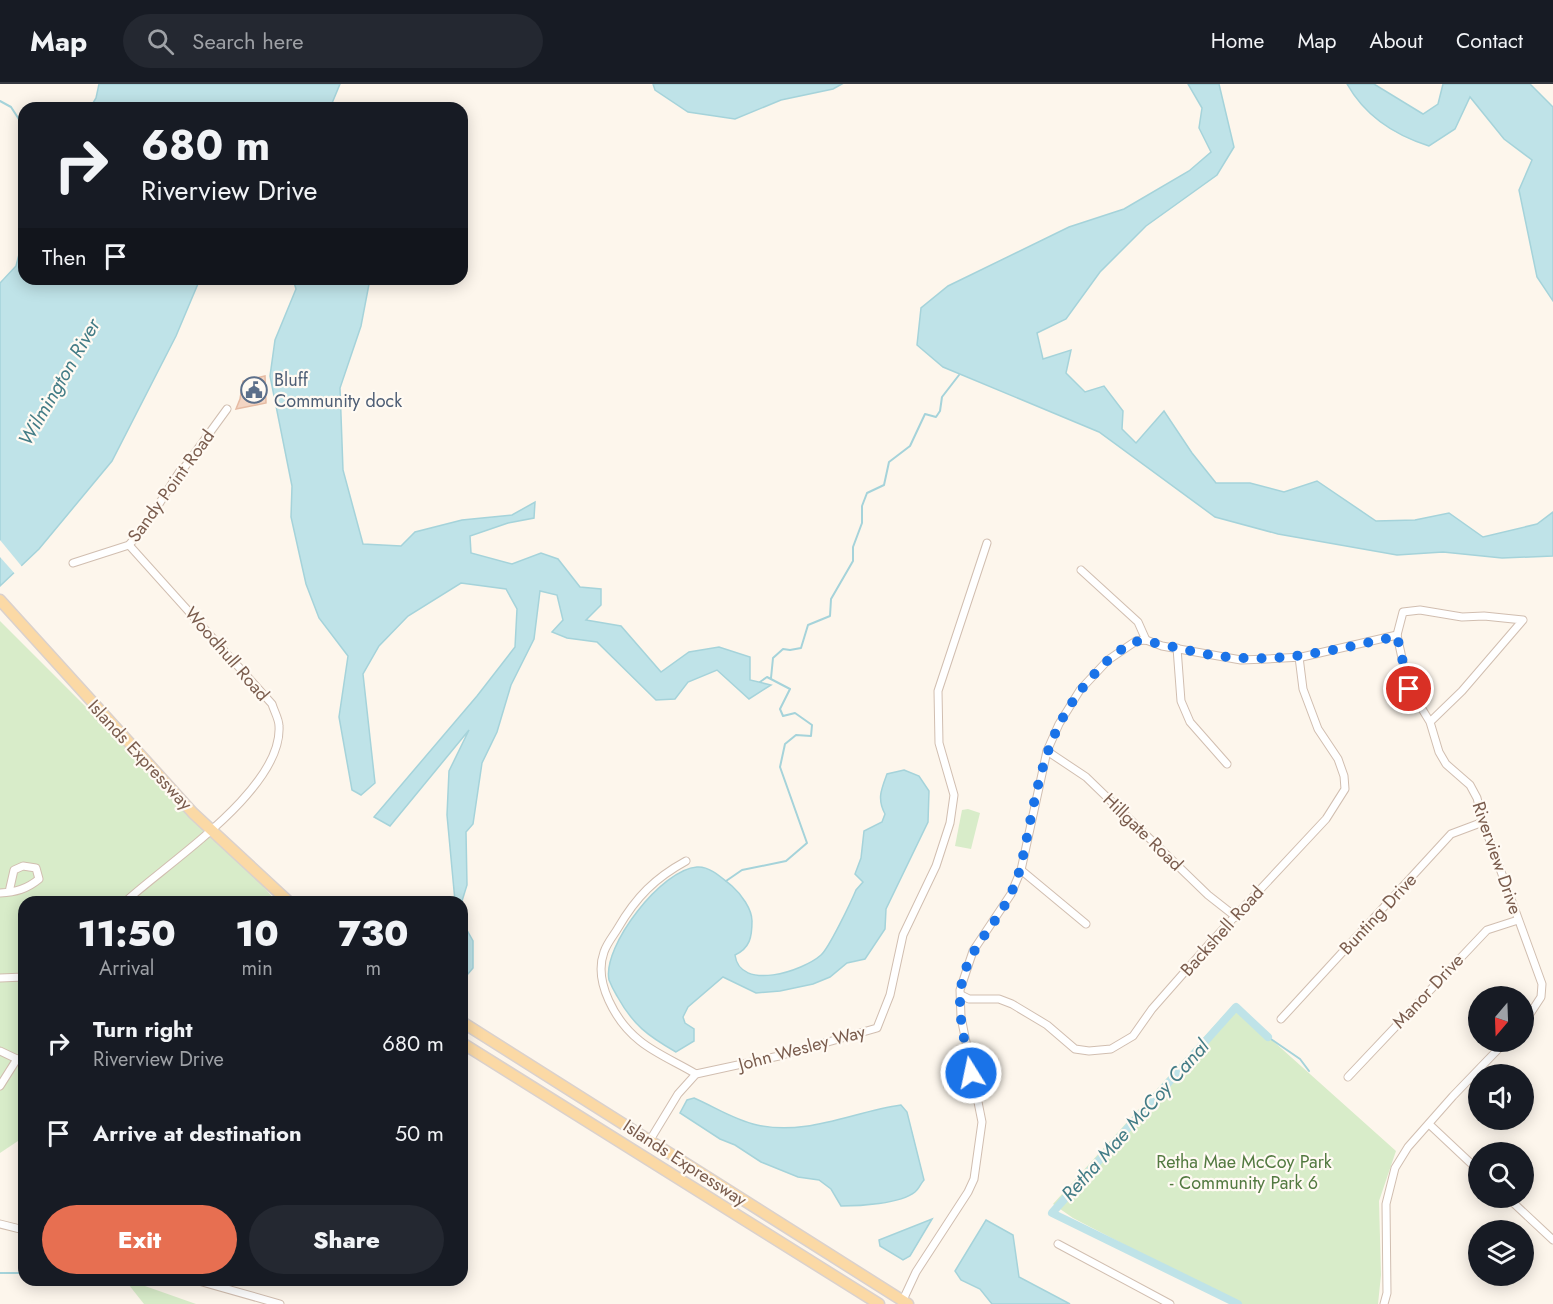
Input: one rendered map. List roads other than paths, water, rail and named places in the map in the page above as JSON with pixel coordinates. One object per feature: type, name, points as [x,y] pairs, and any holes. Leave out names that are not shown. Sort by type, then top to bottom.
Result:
[{"type":"main road","name":"Islands Expressway","points":[[0,600],[125,740],[211,830],[282,896]]},
{"type":"main road","name":"Islands Expressway","points":[[468,1026],[904,1303]]},
{"type":"main road","name":"Islands Expressway","points":[[468,1047],[879,1304]]},
{"type":"street","name":"Sandy Point Road","points":[[73,563],[129,545],[145,526],[180,471],[227,409]]},
{"type":"street","name":"John Wesley Way","points":[[696,1074],[779,1056],[877,1028],[890,995],[903,934],[936,867],[950,823],[954,795],[939,743],[937,700],[987,543]]},
{"type":"street","name":"Woodhull Road","points":[[129,545],[272,704],[279,725],[277,744],[259,781],[242,801],[132,896]]},
{"type":"street","points":[[1081,570],[1138,622],[1146,640]]},
{"type":"street","points":[[904,1303],[916,1272],[974,1179],[982,1122],[961,1017],[964,972],[973,951],[1008,900],[1021,870],[1047,750],[1066,712],[1093,675],[1119,652],[1136,641],[1146,640],[1241,660],[1299,657],[1397,636],[1403,612],[1420,610],[1462,617],[1484,616],[1523,620],[1462,691],[1430,722]]},
{"type":"street","name":"Riverview Drive","points":[[1397,636],[1408,686],[1430,722],[1442,757],[1446,764],[1470,785],[1476,798],[1542,984],[1541,997],[1534,1008]]},
{"type":"street","points":[[1177,648],[1181,701],[1190,722],[1227,764]]},
{"type":"street","name":"Backshell Road","points":[[961,994],[969,999],[999,999],[1012,1004],[1047,1025],[1075,1049],[1089,1051],[1111,1049],[1133,1036],[1152,1009],[1326,819],[1345,789],[1344,776],[1338,759],[1318,729],[1303,689],[1299,657]]},
{"type":"street","name":"Hillgate Road","points":[[1047,750],[1086,777],[1201,888],[1236,917]]},
{"type":"street","name":"Bunting Drive","points":[[1281,1019],[1451,834],[1483,822]]},
{"type":"street","points":[[650,1140],[678,1094],[696,1074],[640,1041],[626,1027],[609,999],[601,972],[605,950],[622,920],[661,874],[686,861]]},
{"type":"street","points":[[0,893],[9,892],[28,888],[39,879],[36,868],[23,866],[14,870],[9,892]]},
{"type":"street","points":[[1021,870],[1086,924]]},
{"type":"street","name":"Manor Drive","points":[[1348,1077],[1486,930],[1518,920]]},
{"type":"street","points":[[0,978],[18,977]]},
{"type":"street","points":[[0,1051],[18,1058]]},
{"type":"street","points":[[1384,1304],[1386,1204],[1395,1168],[1408,1147],[1496,1052]]},
{"type":"street","points":[[0,1086],[18,1062]]},
{"type":"street","points":[[1429,1124],[1468,1161]]},
{"type":"street","points":[[1519,1208],[1553,1240]]},
{"type":"street","points":[[0,1224],[18,1228]]},
{"type":"street","points":[[1058,1244],[1170,1304]]},
{"type":"street","points":[[216,1286],[280,1304]]},
{"type":"water","points":[[99,84],[340,84],[332,102],[94,102]]},
{"type":"water","points":[[653,84],[842,84],[833,89],[781,100],[735,119],[688,112],[655,90]]},
{"type":"water","points":[[1188,84],[1219,84],[1234,147],[1217,175],[1146,226],[1100,272],[1066,319],[1037,333],[1043,359],[1071,350],[1066,373],[1085,392],[1104,386],[1123,411],[1122,429],[1136,443],[1164,411],[1192,453],[1216,483],[1250,483],[1284,492],[1317,481],[1376,521],[1415,520],[1449,513],[1483,537],[1537,524],[1553,512],[1553,556],[1502,558],[1443,552],[1397,555],[1278,534],[1215,517],[1099,432],[943,367],[917,345],[921,308],[948,286],[1069,227],[1124,209],[1189,171],[1211,152],[1199,128],[1202,108]]},
{"type":"water","points":[[1347,84],[1374,84],[1423,114],[1438,104],[1443,84],[1530,84],[1553,107],[1553,301],[1537,277],[1519,190],[1532,160],[1504,139],[1470,97],[1455,129],[1429,146],[1404,136],[1382,123],[1362,106]]},
{"type":"water","name":"Wilmington River","points":[[18,258],[18,285],[197,285],[176,336],[112,461],[39,549],[0,586],[0,283],[16,266]]},
{"type":"water","points":[[295,285],[369,285],[361,326],[340,388],[343,470],[363,544],[401,546],[415,532],[462,520],[512,515],[535,502],[534,518],[508,523],[470,536],[471,553],[512,564],[541,553],[558,559],[580,587],[601,589],[601,605],[586,620],[621,626],[661,672],[689,652],[719,647],[750,657],[750,680],[771,685],[749,699],[717,670],[688,682],[675,699],[656,700],[597,642],[567,638],[552,632],[563,620],[557,595],[540,591],[534,639],[511,685],[497,732],[482,763],[473,824],[466,832],[467,885],[464,896],[455,896],[447,815],[449,771],[469,730],[390,826],[374,817],[477,696],[515,647],[517,609],[506,589],[461,583],[408,616],[379,646],[363,674],[375,783],[361,795],[352,790],[339,717],[348,656],[319,618],[306,584],[291,517],[292,486],[270,376],[275,340],[296,289]]},
{"type":"water","points":[[904,770],[919,776],[929,791],[928,822],[886,909],[885,929],[865,959],[847,963],[830,977],[813,984],[780,991],[756,993],[723,977],[688,1007],[683,1017],[685,1023],[694,1029],[694,1041],[676,1052],[657,1041],[635,1022],[609,980],[609,965],[625,930],[652,895],[683,871],[697,867],[711,870],[735,889],[752,916],[751,937],[744,949],[735,955],[739,966],[748,973],[760,975],[773,975],[801,967],[825,951],[856,890],[863,882],[855,874],[861,858],[864,831],[882,822],[885,814],[881,804],[881,794],[887,774]]},
{"type":"water","points":[[468,932],[473,941],[473,968],[468,974]]},
{"type":"water","points":[[694,1098],[740,1120],[776,1128],[794,1128],[829,1122],[901,1105],[907,1112],[924,1180],[915,1192],[900,1199],[879,1204],[841,1206],[831,1189],[819,1180],[798,1177],[761,1162],[680,1113],[687,1100]]},
{"type":"water","points":[[932,1219],[910,1256],[903,1260],[880,1246],[879,1240]]},
{"type":"water","points":[[986,1220],[1013,1235],[1019,1277],[1070,1304],[992,1304],[980,1289],[961,1280],[955,1271]]},
{"type":"waterway","points":[[0,101],[11,107],[18,118]]},
{"type":"waterway","points":[[771,678],[773,658],[783,649],[801,648],[808,625],[830,616],[831,599],[853,561],[853,547],[862,523],[862,506],[867,493],[884,485],[889,462],[910,446],[925,414],[936,417],[940,411],[942,397],[959,375]]},
{"type":"waterway","points":[[726,881],[742,870],[786,861],[807,843],[780,767],[785,744],[796,735],[811,736],[812,725],[795,713],[783,716],[780,709],[790,689],[767,677],[760,682]]},
{"type":"waterway","name":"Retha Mae McCoy Canal","points":[[1238,1304],[1052,1213],[1236,1007],[1268,1037]]},
{"type":"waterway","points":[[1268,1037],[1300,1059],[1309,1071]]},
{"type":"waterway","points":[[0,1273],[18,1273]]},
{"type":"place","name":"Bluff Community dock","points":[[254,390]]},
{"type":"park label","name":"Retha Mae McCoy Park - Community Park 6","points":[[1244,1172]]}]
